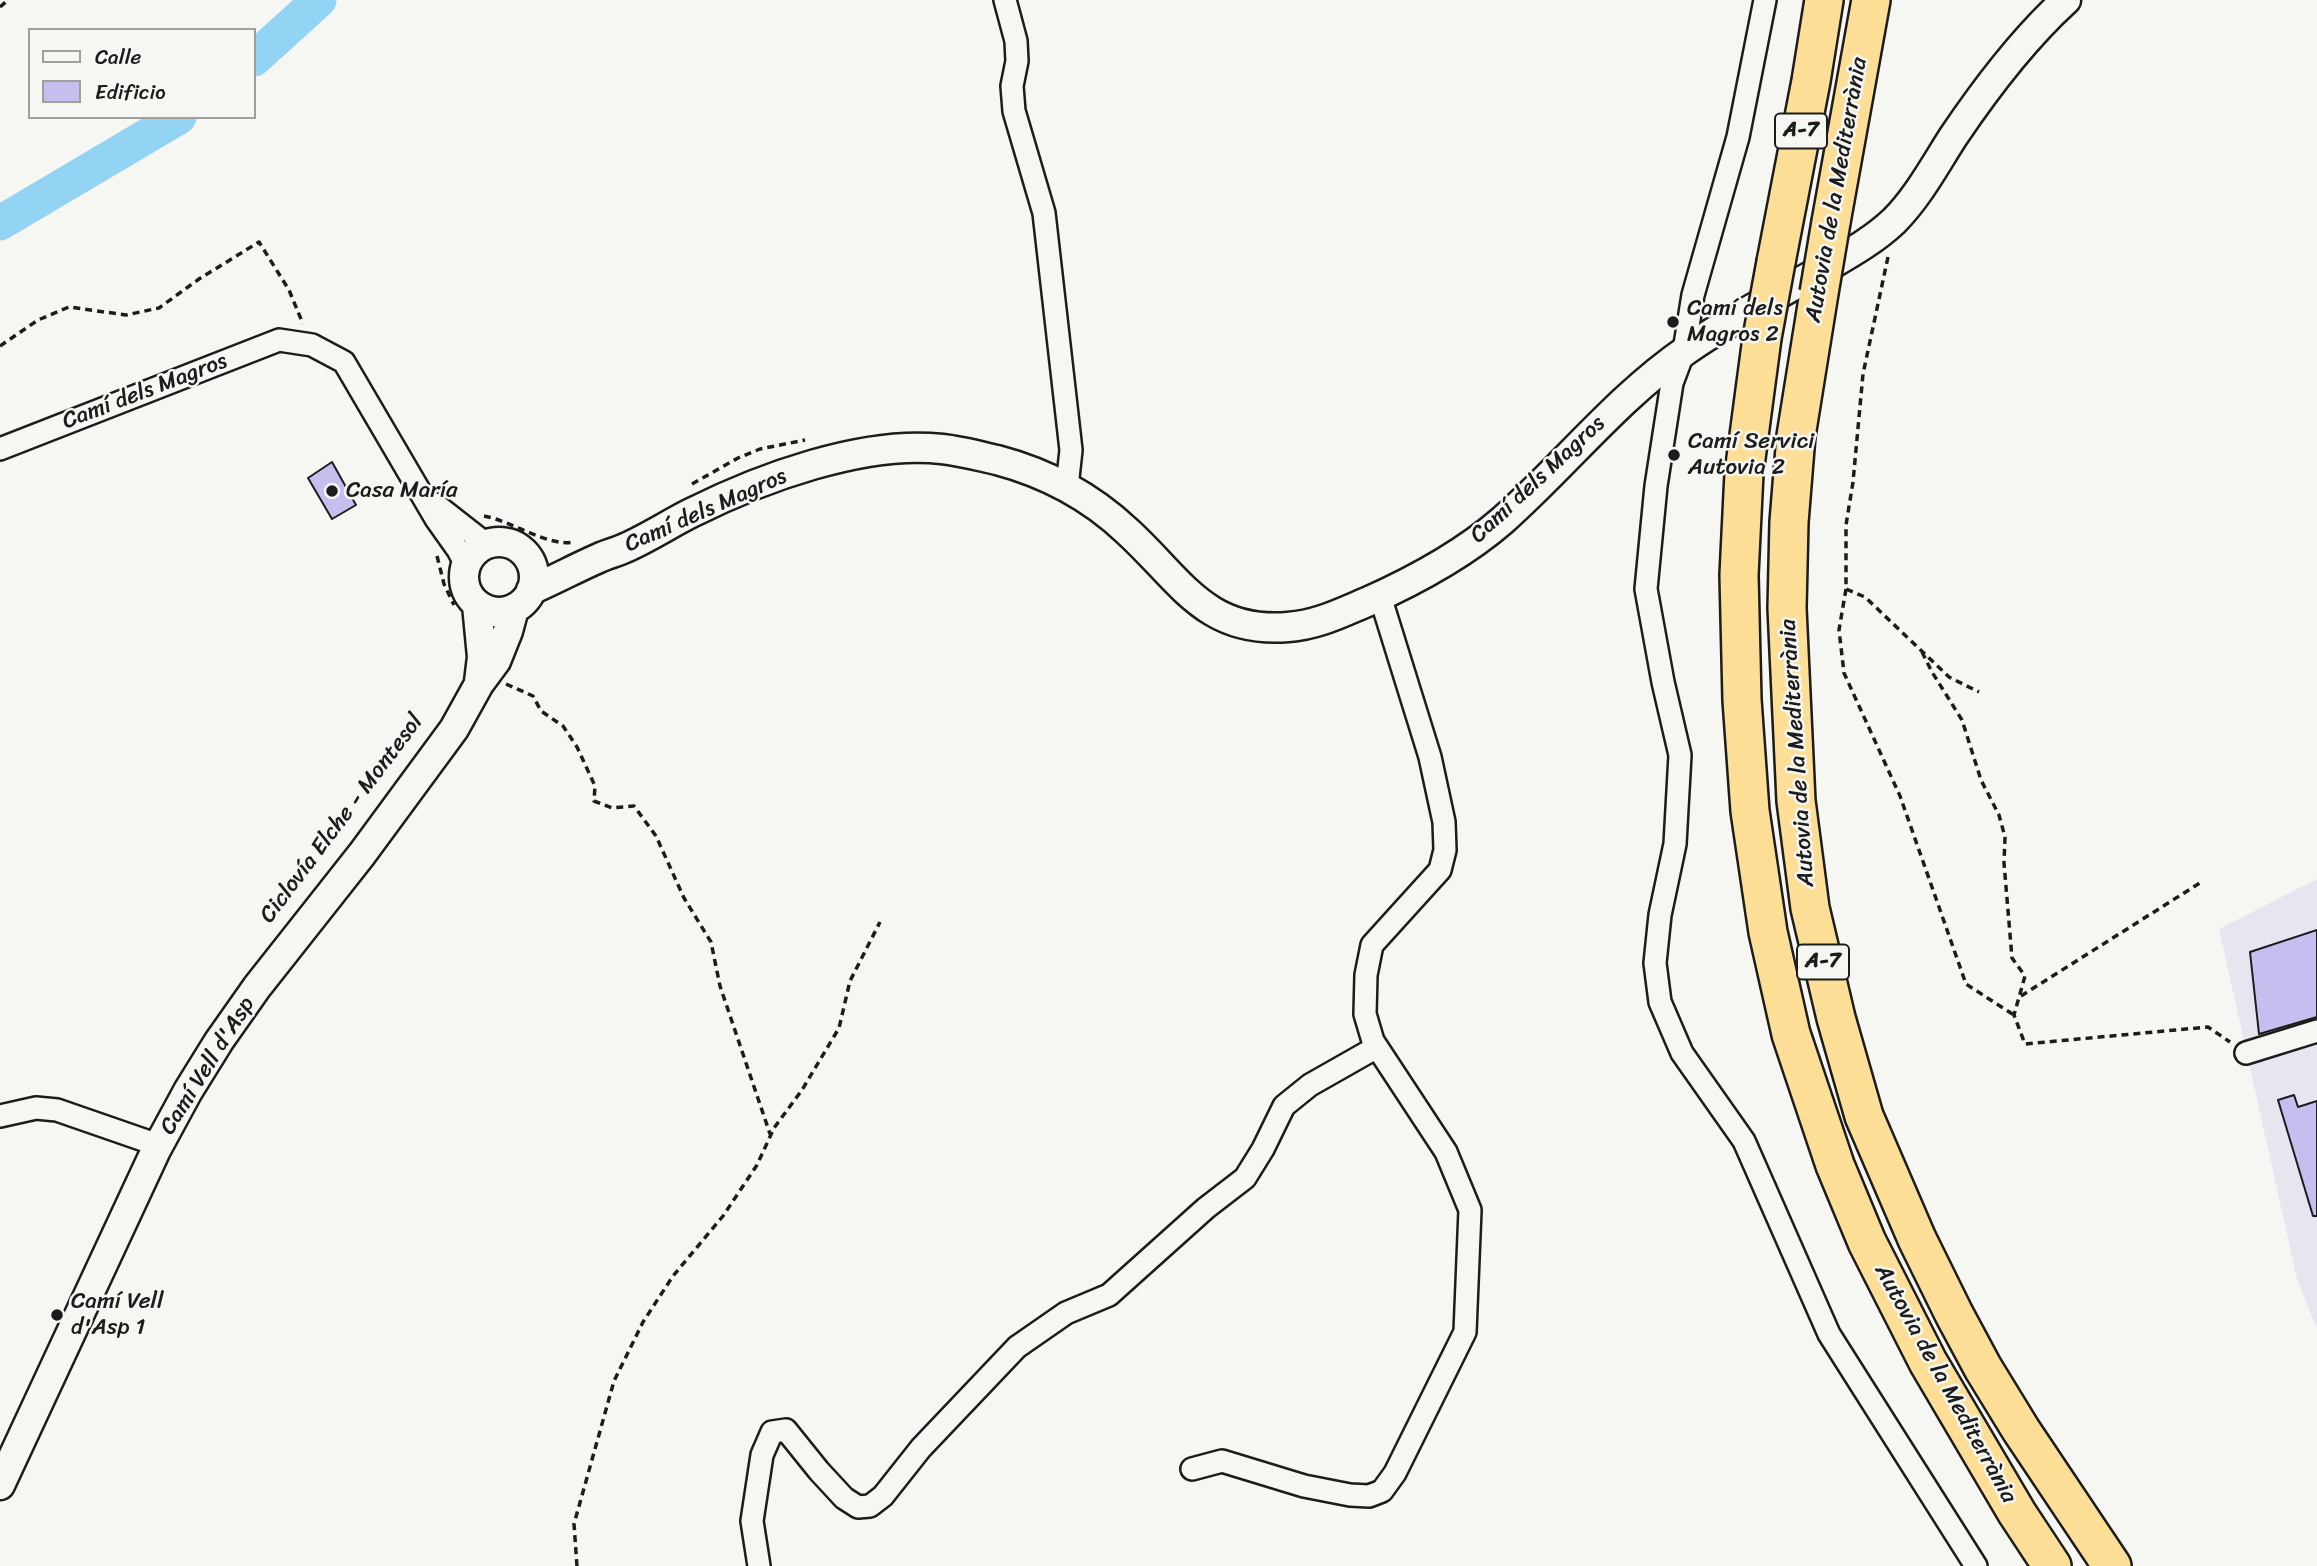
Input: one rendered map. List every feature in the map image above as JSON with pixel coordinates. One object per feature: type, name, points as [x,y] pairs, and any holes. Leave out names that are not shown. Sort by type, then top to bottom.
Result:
[{"type":"highway","name":"Autovia de la Mediterrània","points":[[1824,0],[1762,338],[1744,473],[1739,575],[1742,700],[1752,825],[1768,932],[1791,1034],[1835,1165],[1867,1242],[1928,1362],[2017,1513],[2052,1566]]},
{"type":"highway","name":"Autovia de la Mediterrània","points":[[1871,0],[1796,436],[1789,522],[1787,608],[1796,801],[1810,908],[1836,1018],[1864,1116],[1917,1239],[1989,1378],[2112,1566]]},
{"type":"street","points":[[1005,0],[1016,41],[1017,61],[1012,86],[1014,111],[1044,213],[1072,450],[1067,487]]},
{"type":"street","points":[[1765,0],[1738,137],[1693,295],[1684,351],[1672,383],[1658,474],[1646,589],[1680,755],[1675,844],[1660,915],[1655,962],[1660,1002],[1682,1053],[1744,1141],[1829,1334],[1976,1566]]},
{"type":"street","name":"Camí dels Magros","points":[[523,600],[601,557],[625,548],[732,494],[810,466],[857,455],[898,449],[938,449],[1015,465],[1067,487],[1105,511],[1130,533],[1190,596],[1210,611],[1230,620],[1285,628],[1323,621],[1380,596],[1454,556],[1500,522],[1622,402],[1684,351],[1865,244],[1895,220],[2012,57],[2066,0]]},
{"type":"street","name":"Camí dels Magros","points":[[0,449],[279,340],[312,345],[344,362],[422,493],[450,525],[466,565]]},
{"type":"street","name":"Camí dels Magros","points":[[450,525],[486,544]]},
{"type":"street","points":[[505,542],[521,549],[526,555],[531,561],[534,573],[523,600],[502,612],[468,609],[464,578],[466,565],[473,553],[486,544],[505,542]]},
{"type":"street","name":"Camí dels Magros","points":[[526,555],[562,560],[601,557]]},
{"type":"street","points":[[1192,1469],[1222,1461],[1304,1486],[1350,1495],[1369,1496],[1382,1492],[1395,1474],[1465,1332],[1470,1210],[1446,1152],[1373,1041],[1365,1014],[1366,975],[1372,946],[1440,870],[1445,850],[1444,822],[1430,757],[1380,596]]},
{"type":"street","name":"Camí Vell d'Asp","points":[[0,1485],[158,1145],[219,1041],[454,729],[482,679],[496,661],[523,600]]},
{"type":"street","name":"Camí Vell d'Asp","points":[[468,609],[482,657],[482,679]]},
{"type":"street","points":[[2246,1053],[2317,1031]]},
{"type":"street","points":[[759,1566],[752,1521],[762,1455],[772,1432],[786,1430],[844,1498],[858,1507],[870,1506],[883,1496],[921,1448],[1017,1347],[1066,1313],[1109,1295],[1206,1208],[1245,1178],[1284,1106],[1310,1085],[1377,1047]]},
{"type":"street","points":[[0,1116],[36,1108],[57,1110],[158,1145]]},
{"type":"path","points":[[0,7],[8,0]]},
{"type":"path","points":[[1895,220],[1863,374],[1853,482],[1846,525],[1846,589],[1839,630],[1844,673],[1900,796],[1966,984],[2014,1015],[2025,1044],[2208,1027],[2246,1053]]},
{"type":"path","points":[[0,346],[38,320],[69,307],[126,315],[159,308],[199,279],[259,242],[289,290],[312,345]]},
{"type":"path","points":[[685,488],[738,458],[760,449],[806,440]]},
{"type":"path","points":[[468,609],[444,584],[436,555],[437,538],[465,515],[474,514],[497,519],[521,527],[539,537],[566,543],[575,542]]},
{"type":"path","points":[[1846,589],[1865,597],[1949,677],[1979,692]]},
{"type":"path","points":[[1922,652],[1962,720],[1981,780],[1999,815],[2005,836],[2004,863],[2012,958],[2025,976],[2014,1015]]},
{"type":"path","points":[[482,679],[533,696],[541,711],[563,726],[577,747],[595,786],[594,800],[612,808],[634,806],[656,836],[684,898],[711,942],[720,986],[771,1136]]},
{"type":"path","points":[[2019,998],[2203,881]]},
{"type":"path","points":[[577,1566],[574,1524],[614,1381],[643,1322],[673,1276],[723,1216],[757,1165],[771,1136],[839,1028],[850,981],[880,922]]},
{"type":"shaded area","points":[[2317,879],[2317,1329],[2297,1279],[2219,929]]},
{"type":"building","name":"Casa María","points":[[332,462],[356,505],[332,519],[308,478]]},
{"type":"building","points":[[2317,930],[2317,1017],[2259,1034],[2250,952]]},
{"type":"building","points":[[2294,1095],[2298,1107],[2317,1101],[2317,1216],[2313,1216],[2278,1100]]},
{"type":"waterway","points":[[256,57],[319,0]]},
{"type":"waterway","points":[[0,223],[176,119]]},
{"type":"place","name":"Camí dels Magros 2","points":[[1673,322]]},
{"type":"place","name":"Camí Servici Autovia 2","points":[[1674,455]]},
{"type":"place","name":"Casa María","points":[[332,491]]},
{"type":"place","name":"Camí Vell d'Asp 1","points":[[57,1315]]}]
